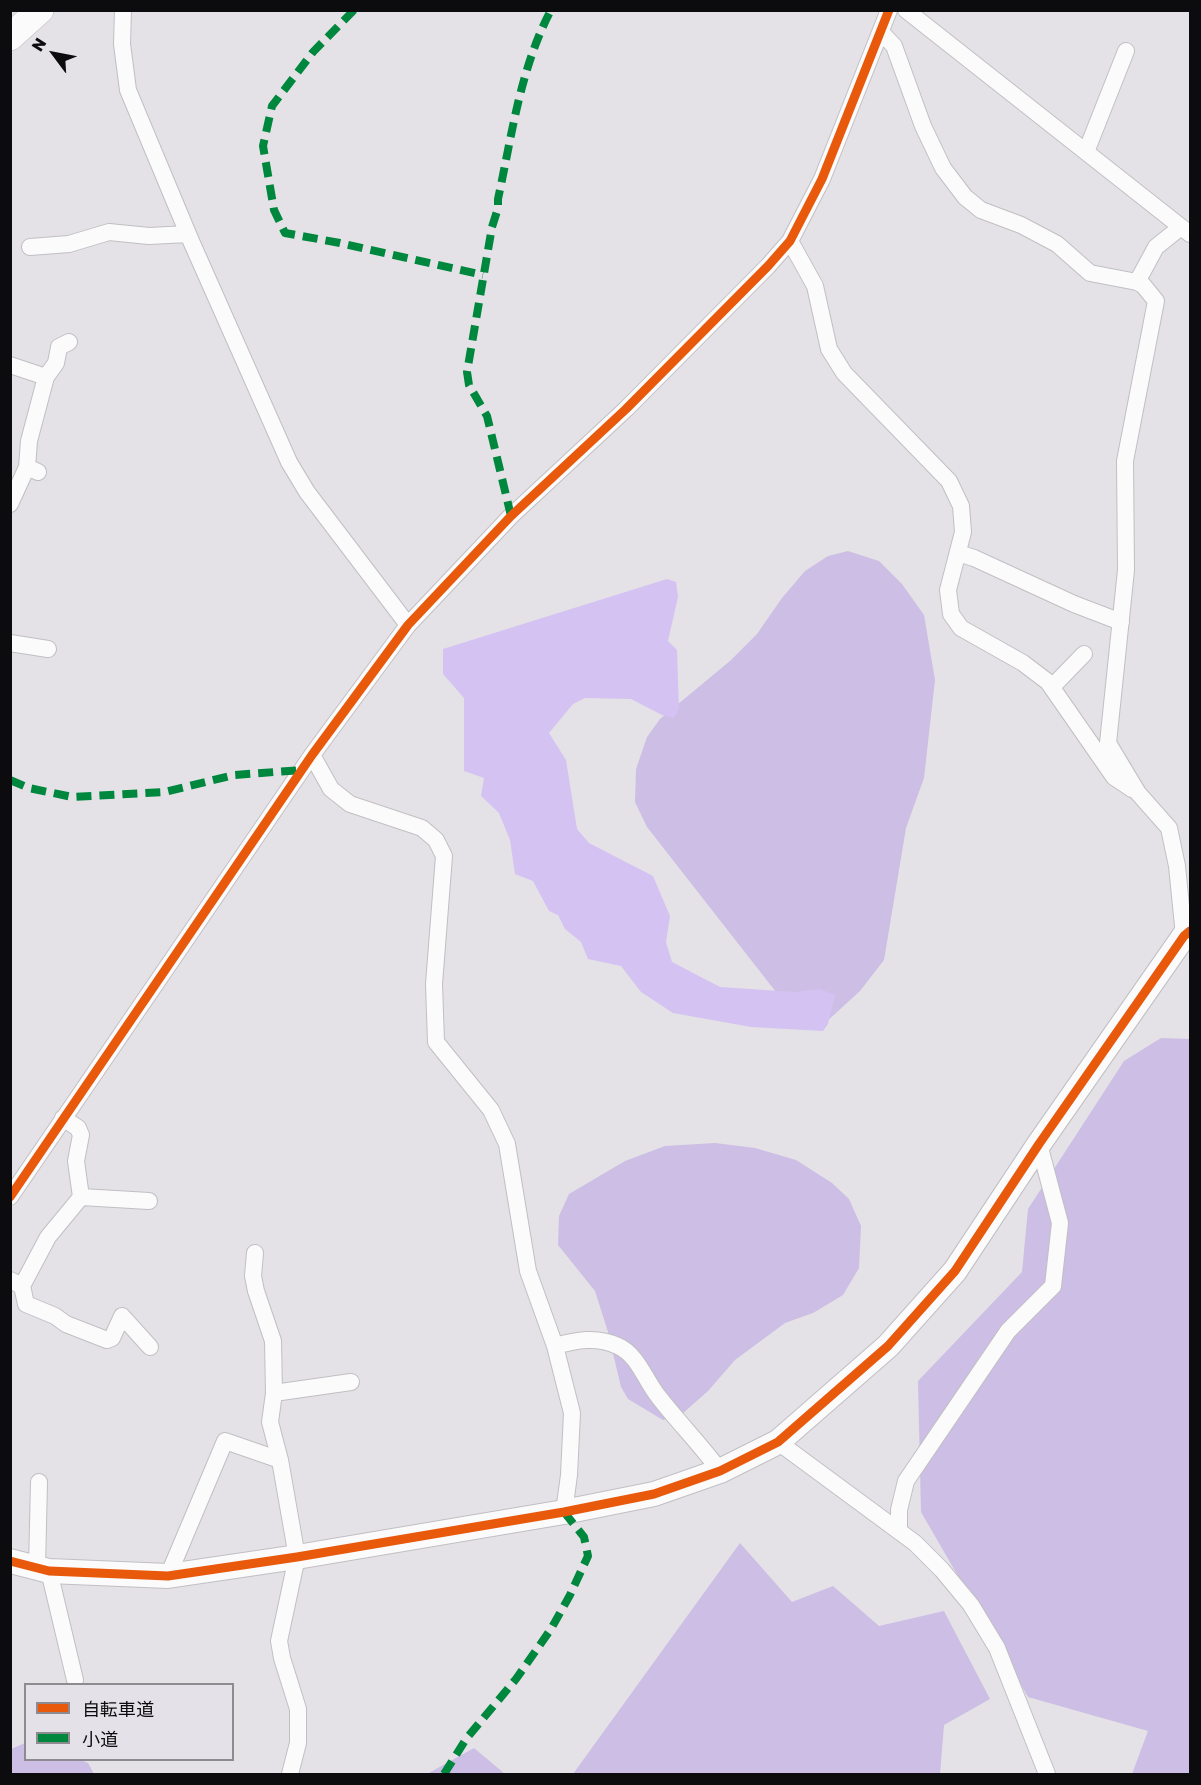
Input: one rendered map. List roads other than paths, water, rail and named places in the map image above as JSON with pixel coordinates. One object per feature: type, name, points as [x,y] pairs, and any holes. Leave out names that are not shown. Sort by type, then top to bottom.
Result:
[{"type":"main road","points":[[10,38],[40,10]]},
{"type":"street","points":[[123,10],[122,44],[128,90],[188,234],[289,462],[307,492],[408,625]]},
{"type":"street","points":[[10,1197],[312,755],[408,625],[511,516],[626,409],[790,241],[822,179],[889,10]]},
{"type":"street","points":[[906,10],[1186,231],[1156,247],[1137,282]]},
{"type":"street","points":[[10,1561],[43,1570],[168,1576],[297,1557],[564,1512],[654,1494],[720,1471],[778,1442],[888,1346],[956,1271],[1039,1144],[1187,933],[1169,828],[1138,793],[1108,743],[1126,570],[1125,461],[1156,301],[1137,282],[1090,273],[1057,244],[1021,225],[981,210],[965,197],[943,168],[924,126],[894,46],[881,32]]},
{"type":"street","points":[[1086,152],[1126,51]]},
{"type":"street","points":[[30,246],[69,244],[109,232],[149,236],[188,234]]},
{"type":"street","points":[[790,241],[815,286],[829,349],[844,373],[949,481],[962,506],[963,532],[948,590],[951,614],[961,628],[1023,663],[1048,682],[1114,777],[1138,793]]},
{"type":"street","points":[[10,504],[32,470],[29,441],[46,377],[56,363],[59,347],[69,342]]},
{"type":"street","points":[[10,365],[46,377]]},
{"type":"street","points":[[958,553],[1121,622]]},
{"type":"street","points":[[10,643],[48,649]]},
{"type":"street","points":[[1052,687],[1084,654]]},
{"type":"street","points":[[312,755],[330,789],[350,804],[422,828],[436,840],[444,856],[434,984],[436,1042],[491,1110],[507,1144],[528,1271],[555,1346],[572,1413],[564,1512]]},
{"type":"street","points":[[63,1118],[78,1128],[81,1135],[76,1161],[81,1197],[48,1237],[16,1283],[26,1304],[55,1316],[66,1324],[107,1340],[112,1338],[122,1316],[150,1347]]},
{"type":"street","points":[[899,1531],[899,1509],[906,1481],[1008,1331],[1053,1286],[1060,1223],[1039,1144]]},
{"type":"street","points":[[81,1197],[148,1201]]},
{"type":"street","points":[[255,1253],[253,1276],[256,1291],[273,1341],[274,1393],[270,1422],[280,1461],[297,1557],[279,1641],[298,1709],[298,1743],[290,1774]]},
{"type":"street","points":[[555,1346],[580,1339],[619,1346],[635,1360],[657,1394],[720,1471]]},
{"type":"street","points":[[274,1393],[351,1382]]},
{"type":"street","points":[[168,1576],[225,1441],[280,1461]]},
{"type":"street","points":[[778,1442],[915,1543],[942,1570],[971,1605],[997,1648],[1047,1774]]},
{"type":"street","points":[[39,1482],[43,1570],[75,1680]]}]
